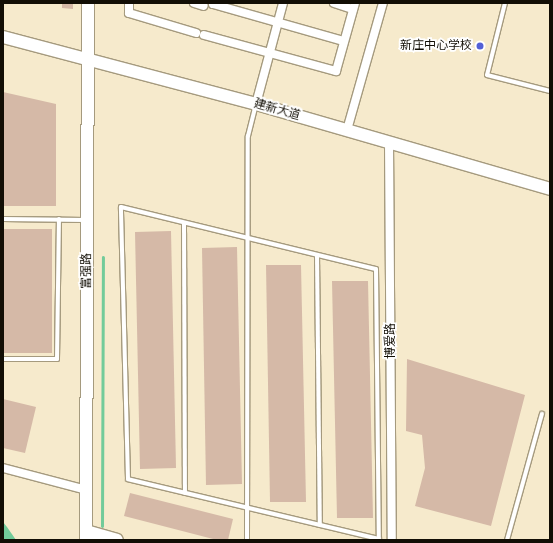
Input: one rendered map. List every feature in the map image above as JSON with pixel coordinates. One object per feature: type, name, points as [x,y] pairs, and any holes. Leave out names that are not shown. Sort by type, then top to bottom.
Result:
[{"type":"street","name":"富强路","points":[[86,535],[89,58],[88,3]]},
{"type":"street","points":[[129,3],[129,13],[336,71],[354,6],[334,3]]},
{"type":"street","points":[[194,3],[204,6]]},
{"type":"street","points":[[256,104],[283,3]]},
{"type":"street","points":[[348,130],[383,3]]},
{"type":"street","points":[[213,4],[344,41]]},
{"type":"street","name":"建新大道","points":[[3,37],[89,58],[256,104],[550,189]]},
{"type":"street","name":"博爱路","points":[[389,142],[392,540]]},
{"type":"street","points":[[3,468],[86,490]]},
{"type":"street","points":[[86,535],[117,540]]},
{"type":"lane","points":[[505,3],[487,75],[550,92]]},
{"type":"lane","points":[[247,540],[248,136],[256,104]]},
{"type":"lane","points":[[121,207],[248,238],[376,269],[379,539],[128,479],[121,207]]},
{"type":"lane","points":[[3,218],[88,220]]},
{"type":"lane","points":[[3,359],[57,359],[59,219]]},
{"type":"lane","points":[[184,223],[185,492]]},
{"type":"lane","points":[[317,255],[320,525]]},
{"type":"lane","points":[[507,540],[542,414]]},
{"type":"shaded area","points":[[3,522],[7,527],[16,540],[3,540]]},
{"type":"building","points":[[62,3],[73,3],[73,9],[62,8]]},
{"type":"building","points":[[3,92],[56,104],[56,206],[3,206]]},
{"type":"building","points":[[3,229],[52,229],[52,353],[3,353]]},
{"type":"building","points":[[171,231],[176,468],[140,469],[135,232]]},
{"type":"building","points":[[237,247],[242,484],[206,485],[202,248]]},
{"type":"building","points":[[266,265],[301,265],[306,502],[270,502]]},
{"type":"building","points":[[332,281],[368,281],[373,518],[337,518]]},
{"type":"building","points":[[407,359],[525,395],[491,526],[415,506],[425,468],[422,435],[406,431]]},
{"type":"building","points":[[3,399],[36,407],[25,453],[3,448]]},
{"type":"building","points":[[130,493],[233,519],[228,540],[217,540],[124,516]]},
{"type":"waterway","points":[[102,526],[103,257]]},
{"type":"place","name":"新庄中心学校","points":[[480,46]]}]
